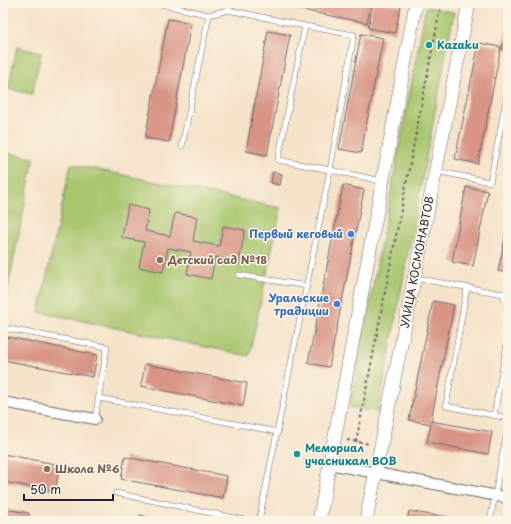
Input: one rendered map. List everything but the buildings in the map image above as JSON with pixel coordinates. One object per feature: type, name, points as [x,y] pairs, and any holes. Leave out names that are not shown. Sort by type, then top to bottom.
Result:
[{"type":"street","points":[[319,521],[416,3]]},
{"type":"street","name":"УЛИЦА КОСМОНАВТОВ","points":[[366,521],[469,3]]},
{"type":"street","points":[[3,402],[95,419]]},
{"type":"street","points":[[329,464],[508,498]]},
{"type":"lane","points":[[3,21],[6,3]]},
{"type":"lane","points":[[156,3],[209,15],[228,10],[354,35],[330,170],[259,521]]},
{"type":"lane","points":[[182,146],[209,15]]},
{"type":"lane","points":[[306,26],[278,160],[383,181]]},
{"type":"lane","points":[[436,171],[490,182],[508,90]]},
{"type":"lane","points":[[239,274],[307,286]]},
{"type":"lane","points":[[414,278],[506,292],[508,310]]},
{"type":"lane","points":[[467,287],[446,406],[508,418]]},
{"type":"lane","points":[[3,328],[107,348],[95,419]]},
{"type":"lane","points":[[494,415],[508,338]]},
{"type":"lane","points":[[99,398],[278,432]]},
{"type":"lane","points":[[490,521],[508,426]]},
{"type":"lane","points":[[116,493],[249,521]]},
{"type":"path","points":[[356,442],[441,4]]},
{"type":"path","points":[[334,438],[381,446]]},
{"type":"green space","points":[[426,7],[454,12],[378,412],[350,407]]},
{"type":"green space","points":[[17,47],[41,53],[32,94],[8,89]]},
{"type":"green space","points":[[3,152],[34,158],[4,308],[3,308]]},
{"type":"green space","name":"Детский сад №18","points":[[71,164],[281,208],[249,356],[39,312]]},
{"type":"place","name":"Kazaku","points":[[429,45]]},
{"type":"place","name":"Первый кеговый","points":[[351,234]]},
{"type":"place","name":"Детский сад №18","points":[[160,260]]},
{"type":"place","name":"Уральские традиции","points":[[337,304]]},
{"type":"place","name":"Мемориал учасникам ВОВ","points":[[297,454]]},
{"type":"place","name":"Школа №6","points":[[47,469]]}]
